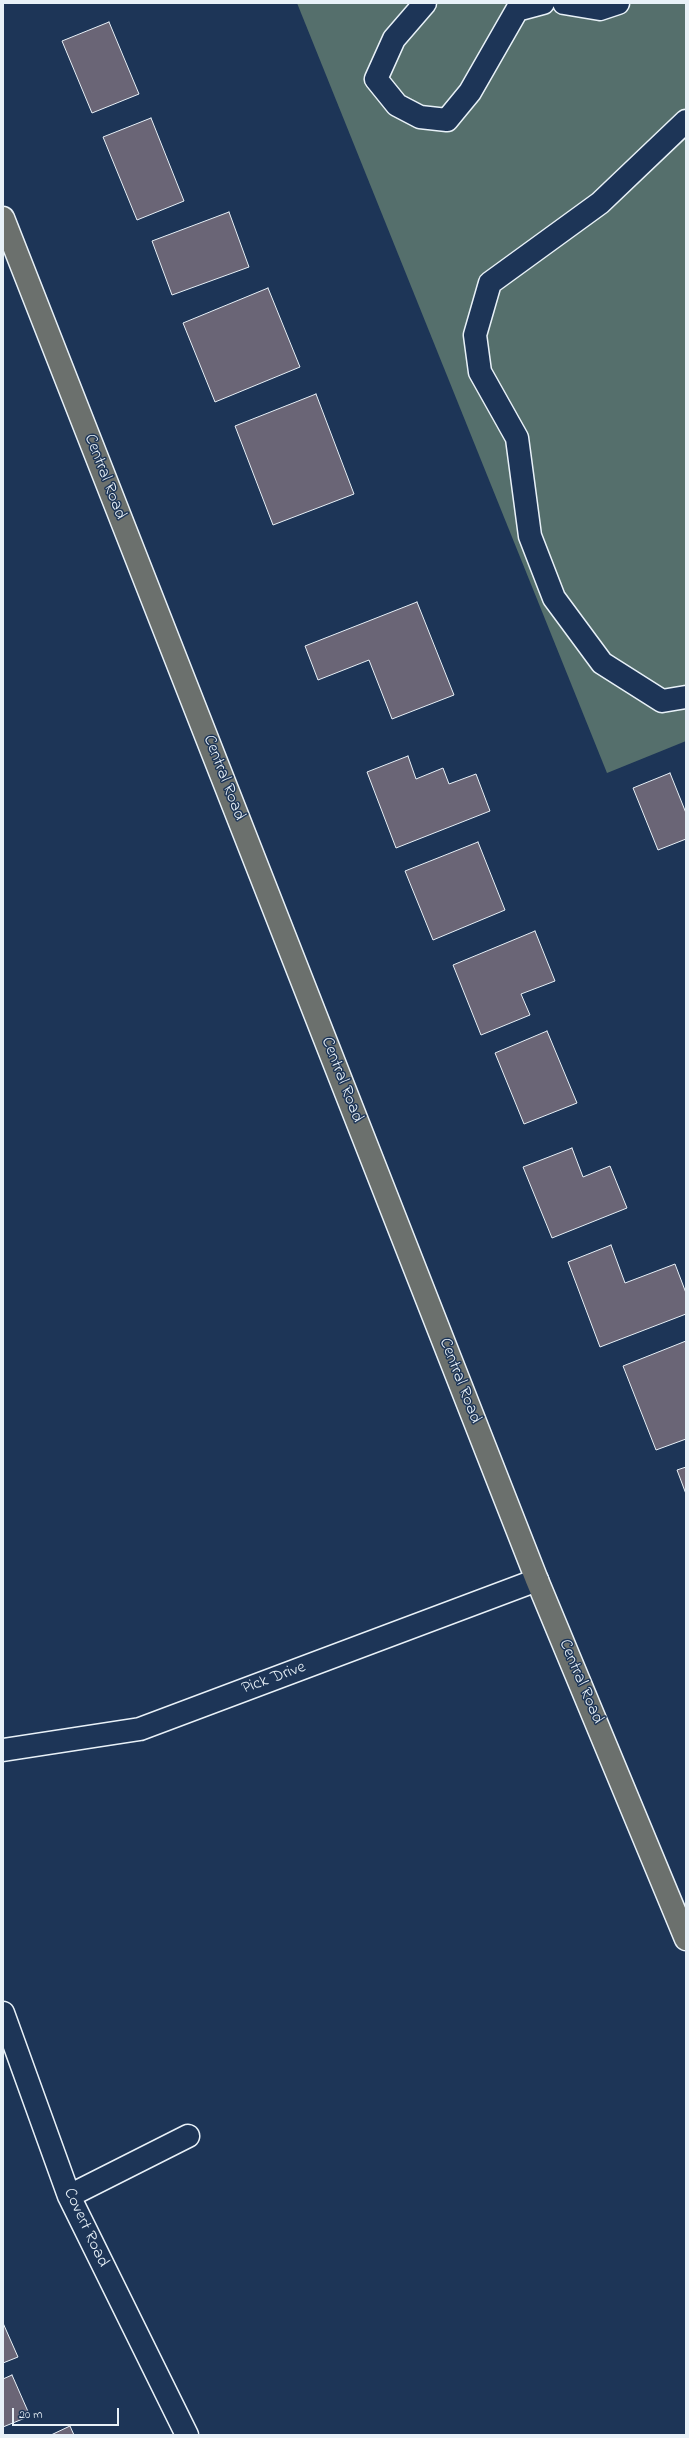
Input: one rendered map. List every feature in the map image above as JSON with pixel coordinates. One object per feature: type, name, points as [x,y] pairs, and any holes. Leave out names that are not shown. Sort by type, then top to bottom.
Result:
[{"type":"main road","name":"Central Road","points":[[3,218],[537,1580],[686,1939]]},
{"type":"street","points":[[425,3],[394,39],[376,79],[397,105],[420,117],[447,120],[470,92],[517,10],[543,3]]},
{"type":"street","points":[[564,3],[600,9],[618,3]]},
{"type":"street","points":[[686,121],[600,203],[490,283],[475,335],[480,372],[517,438],[530,536],[554,598],[602,663],[662,701],[686,697]]},
{"type":"street","name":"Pick Drive","points":[[3,1750],[140,1729],[537,1580]]},
{"type":"street","name":"Covert Road","points":[[3,2013],[69,2196],[187,2435]]},
{"type":"street","points":[[69,2196],[188,2136]]},
{"type":"green space","points":[[297,3],[686,3],[686,741],[607,773]]},
{"type":"building","points":[[109,22],[139,94],[92,113],[62,41]]},
{"type":"building","points":[[151,118],[184,201],[137,220],[103,137]]},
{"type":"building","points":[[229,212],[249,267],[172,295],[152,241]]},
{"type":"building","points":[[268,288],[300,367],[215,402],[183,323]]},
{"type":"building","points":[[316,394],[354,494],[273,525],[235,426]]},
{"type":"building","points":[[417,602],[454,695],[392,719],[369,660],[318,680],[305,646]]},
{"type":"building","points":[[408,756],[416,779],[443,768],[449,784],[476,774],[490,811],[396,848],[367,772]]},
{"type":"building","points":[[670,773],[686,813],[686,839],[658,850],[633,788]]},
{"type":"building","points":[[478,842],[505,910],[433,940],[405,871]]},
{"type":"building","points":[[535,931],[555,981],[521,994],[530,1015],[481,1035],[453,965]]},
{"type":"building","points":[[547,1031],[577,1103],[524,1124],[495,1053]]},
{"type":"building","points":[[572,1148],[583,1177],[610,1166],[627,1208],[552,1238],[523,1167]]},
{"type":"building","points":[[611,1245],[625,1283],[675,1264],[686,1293],[686,1314],[600,1347],[568,1262]]},
{"type":"building","points":[[686,1341],[686,1439],[656,1450],[623,1366]]},
{"type":"building","points":[[686,1467],[686,1494],[677,1470]]},
{"type":"building","points":[[3,2323],[18,2357],[3,2363]]},
{"type":"building","points":[[12,2375],[30,2416],[3,2427],[3,2379]]},
{"type":"building","points":[[70,2426],[74,2435],[51,2435]]}]
